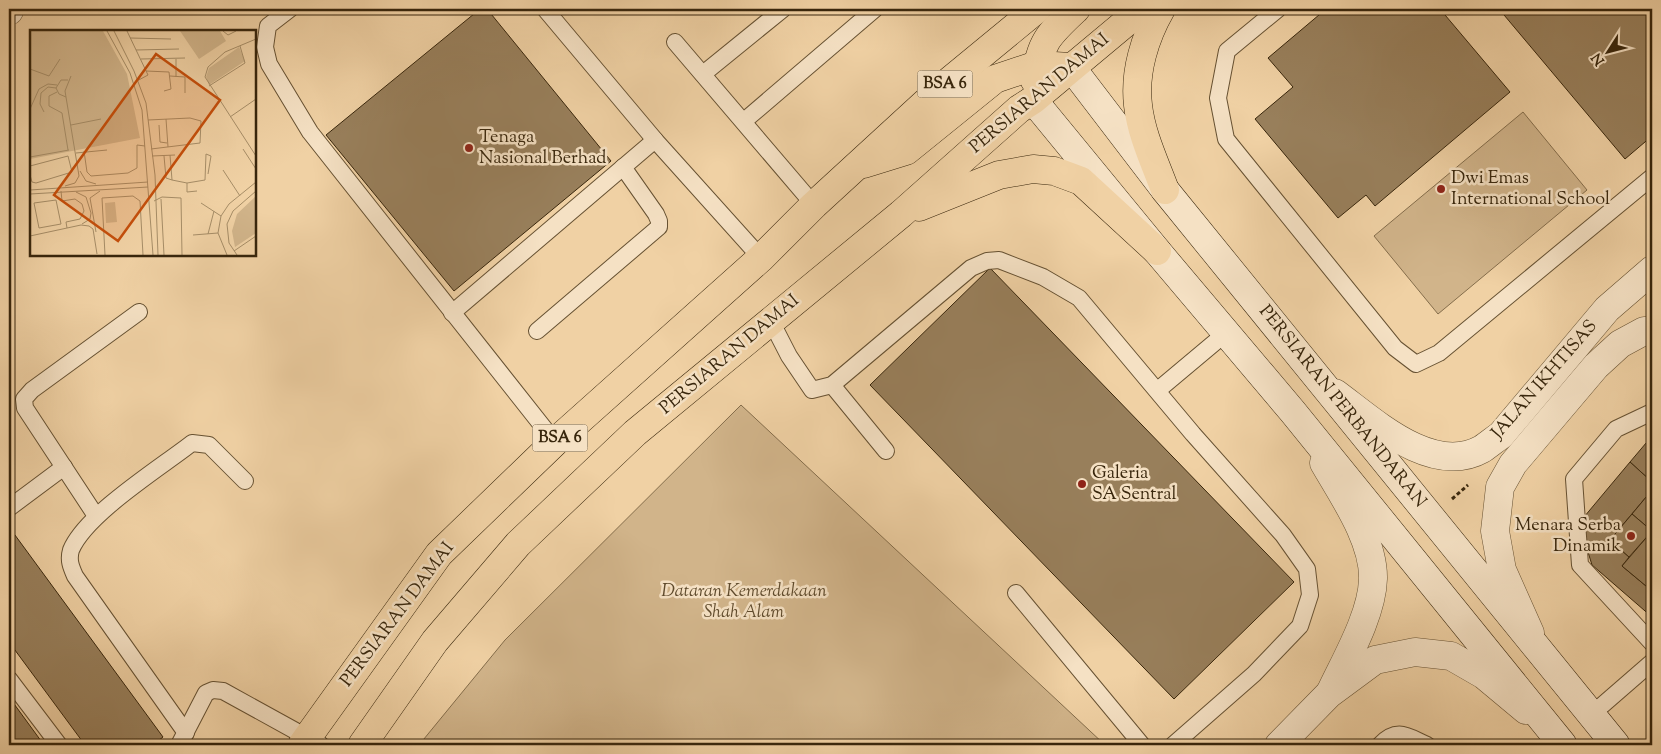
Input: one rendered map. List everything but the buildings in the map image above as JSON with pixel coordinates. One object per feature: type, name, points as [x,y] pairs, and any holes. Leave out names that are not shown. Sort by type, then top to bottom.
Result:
[{"type":"main road","name":"PERSIARAN DAMAI","points":[[311,742],[439,554],[555,442],[761,258],[814,205],[946,83],[1037,9]]},
{"type":"main road","points":[[1076,9],[1054,29],[1041,48],[1037,65],[1034,100],[1157,251],[1293,412],[1556,737]]},
{"type":"main road","name":"PERSIARAN DAMAI","points":[[362,745],[435,641],[518,544],[635,433],[901,214],[1019,109],[1034,100],[1142,9]]},
{"type":"main road","points":[[1161,9],[1153,23],[1142,56],[1138,106],[1144,131],[1165,190]]},
{"type":"main road","points":[[858,166],[906,151],[995,79],[1037,65],[1071,67]]},
{"type":"main road","name":"PERSIARAN PERBANDARAN","points":[[1071,67],[1165,190],[1616,745]]},
{"type":"main road","points":[[901,214],[998,175],[1033,169],[1054,171],[1081,181],[1157,251]]},
{"type":"main road","name":"JALAN IKHTISAS","points":[[1324,384],[1406,445],[1442,457],[1468,454],[1481,450],[1501,436],[1607,309],[1652,270]]},
{"type":"main road","name":"JALAN IKHTISAS","points":[[1535,644],[1502,570],[1495,532],[1500,487],[1513,464],[1596,366],[1620,344],[1644,331],[1652,332]]},
{"type":"main road","points":[[1293,412],[1357,518],[1366,545],[1373,579],[1359,633],[1329,694]]},
{"type":"main road","points":[[1279,745],[1329,694],[1375,660],[1415,652],[1451,656],[1484,675],[1556,737]]},
{"type":"lane","points":[[290,9],[268,26],[265,47],[269,64],[310,132],[555,442]]},
{"type":"lane","points":[[545,9],[655,140],[761,258]]},
{"type":"lane","points":[[703,74],[783,9]]},
{"type":"lane","points":[[744,121],[875,9]]},
{"type":"lane","points":[[1278,9],[1227,51],[1218,98],[1226,139],[1395,348],[1416,364],[1439,353],[1651,179]]},
{"type":"lane","points":[[675,42],[814,205]]},
{"type":"lane","points":[[452,312],[655,140]]},
{"type":"lane","points":[[537,331],[658,227],[659,221],[656,214],[623,167]]},
{"type":"lane","points":[[771,321],[789,356],[812,390],[832,385],[971,268],[987,261],[999,260],[1042,277],[1079,298],[1193,434],[1283,535],[1307,569],[1310,595],[1300,626],[1254,674],[1173,745]]},
{"type":"lane","points":[[96,516],[25,408],[24,399],[32,390],[139,312]]},
{"type":"lane","points":[[1158,390],[1226,333]]},
{"type":"lane","points":[[832,385],[886,451]]},
{"type":"lane","points":[[1652,412],[1616,429],[1574,478],[1580,565],[1652,642]]},
{"type":"lane","points":[[245,482],[209,445],[192,443],[96,516],[72,550],[69,564],[75,576],[183,739],[206,693],[213,690],[223,691],[311,742]]},
{"type":"lane","points":[[9,508],[64,467]]},
{"type":"lane","points":[[1016,593],[1142,745]]},
{"type":"lane","points":[[1591,715],[1652,662]]},
{"type":"lane","points":[[9,679],[59,745]]},
{"type":"lane","points":[[1380,745],[1388,736],[1402,733],[1428,745]]},
{"type":"green space","points":[[1523,112],[1587,190],[1438,314],[1374,236]]},
{"type":"green space","name":"Dataran Kemerdakaan Shah Alam","points":[[741,405],[1105,745],[419,745],[505,640]]},
{"type":"place","name":"Tenaga Nasional Berhad","points":[[469,148]]},
{"type":"place","name":"Dwi Emas International School","points":[[1441,189]]},
{"type":"place","name":"Galeria SA Sentral","points":[[1082,484]]},
{"type":"place","name":"Menara Serba Dinamik","points":[[1631,536]]}]
